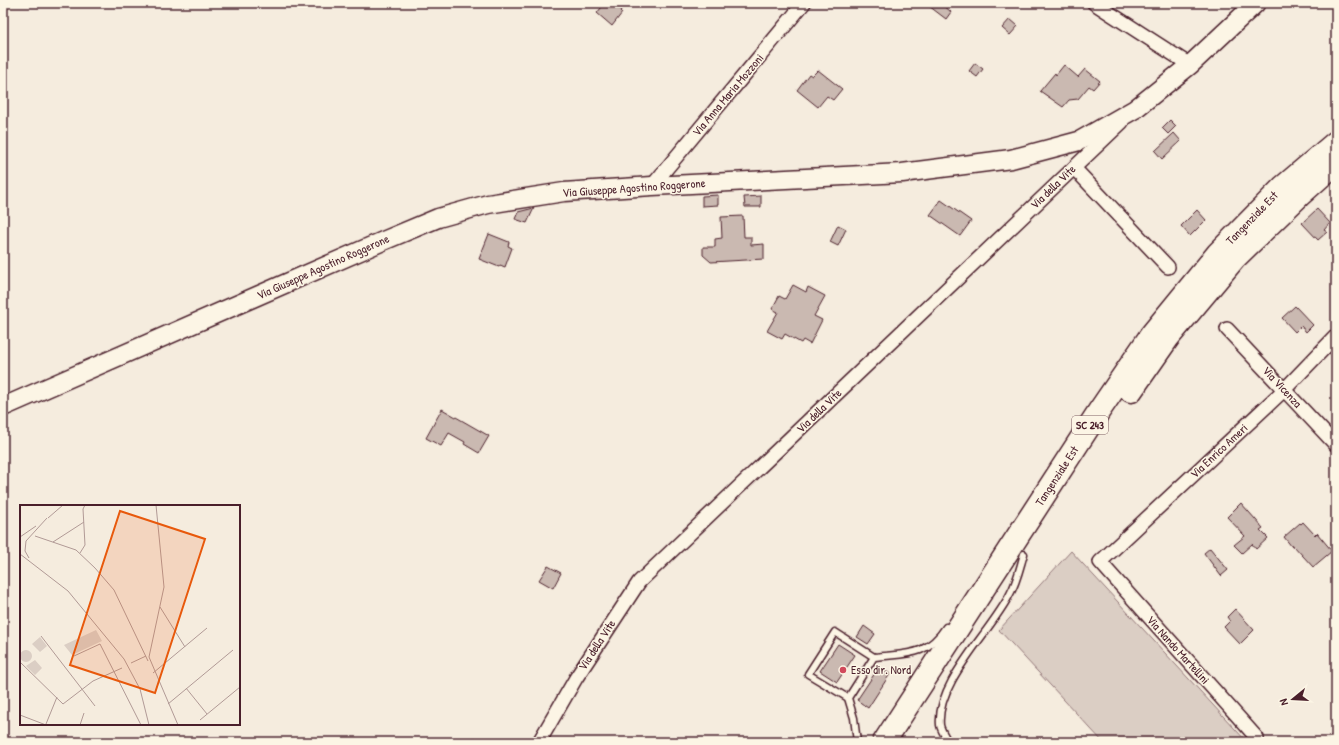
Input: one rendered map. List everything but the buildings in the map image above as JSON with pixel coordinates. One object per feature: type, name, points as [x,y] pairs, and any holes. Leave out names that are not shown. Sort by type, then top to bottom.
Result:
[{"type":"highway","name":"Tangenziale Est","points":[[902,742],[1018,550],[1099,411],[1151,335],[1218,253],[1283,187],[1336,142]]},
{"type":"highway","name":"Tangenziale Est","points":[[884,742],[1168,338],[1235,258],[1299,196],[1336,163]]},
{"type":"street","name":"Via Anna Maria Mozzoni","points":[[652,186],[804,3]]},
{"type":"street","points":[[1094,3],[1190,65]]},
{"type":"street","name":"Via Giuseppe Agostino Roggerone","points":[[3,408],[383,241],[438,218],[488,204],[564,192],[902,173],[1011,159],[1079,141],[1135,109],[1190,65],[1256,3]]},
{"type":"street","name":"Via della Vite","points":[[539,742],[576,678],[639,582],[1135,109]]},
{"type":"street","points":[[1074,168],[1168,267]]},
{"type":"street","name":"Via Vicenza","points":[[1227,329],[1336,445]]},
{"type":"street","name":"Via Enrico Ameri","points":[[1100,562],[1284,390],[1336,336]]},
{"type":"street","name":"Via Nando Martellini","points":[[1100,562],[1256,738]]},
{"type":"lane","points":[[992,562],[1018,550]]},
{"type":"lane","points":[[948,742],[940,727],[945,696],[954,676],[1010,594],[1018,550]]},
{"type":"lane","points":[[857,739],[854,718],[848,698],[808,674],[835,632],[874,657],[902,655],[920,651],[930,644],[943,632],[952,619]]},
{"type":"lane","points":[[848,698],[874,657]]},
{"type":"shaded area","points":[[1071,551],[1247,742],[1103,742],[999,630]]},
{"type":"place","name":"Esso dir. Nord","points":[[843,670]]}]
